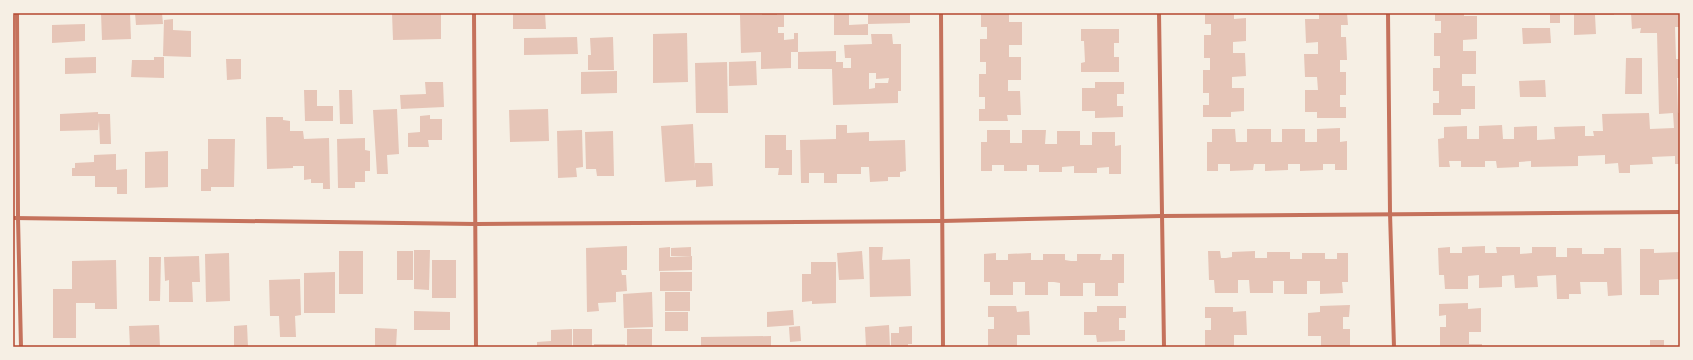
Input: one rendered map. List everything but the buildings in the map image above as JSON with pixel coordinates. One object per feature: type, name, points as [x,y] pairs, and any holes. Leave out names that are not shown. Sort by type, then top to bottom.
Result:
[{"type":"street","points":[[17,13],[15,218],[22,347]]},
{"type":"street","points":[[474,13],[476,347]]},
{"type":"street","points":[[940,13],[943,347]]},
{"type":"street","points":[[1159,13],[1164,347]]},
{"type":"street","points":[[1388,13],[1390,213],[1394,347]]},
{"type":"street","points":[[15,218],[476,224],[942,221],[1390,213],[1680,212]]}]
